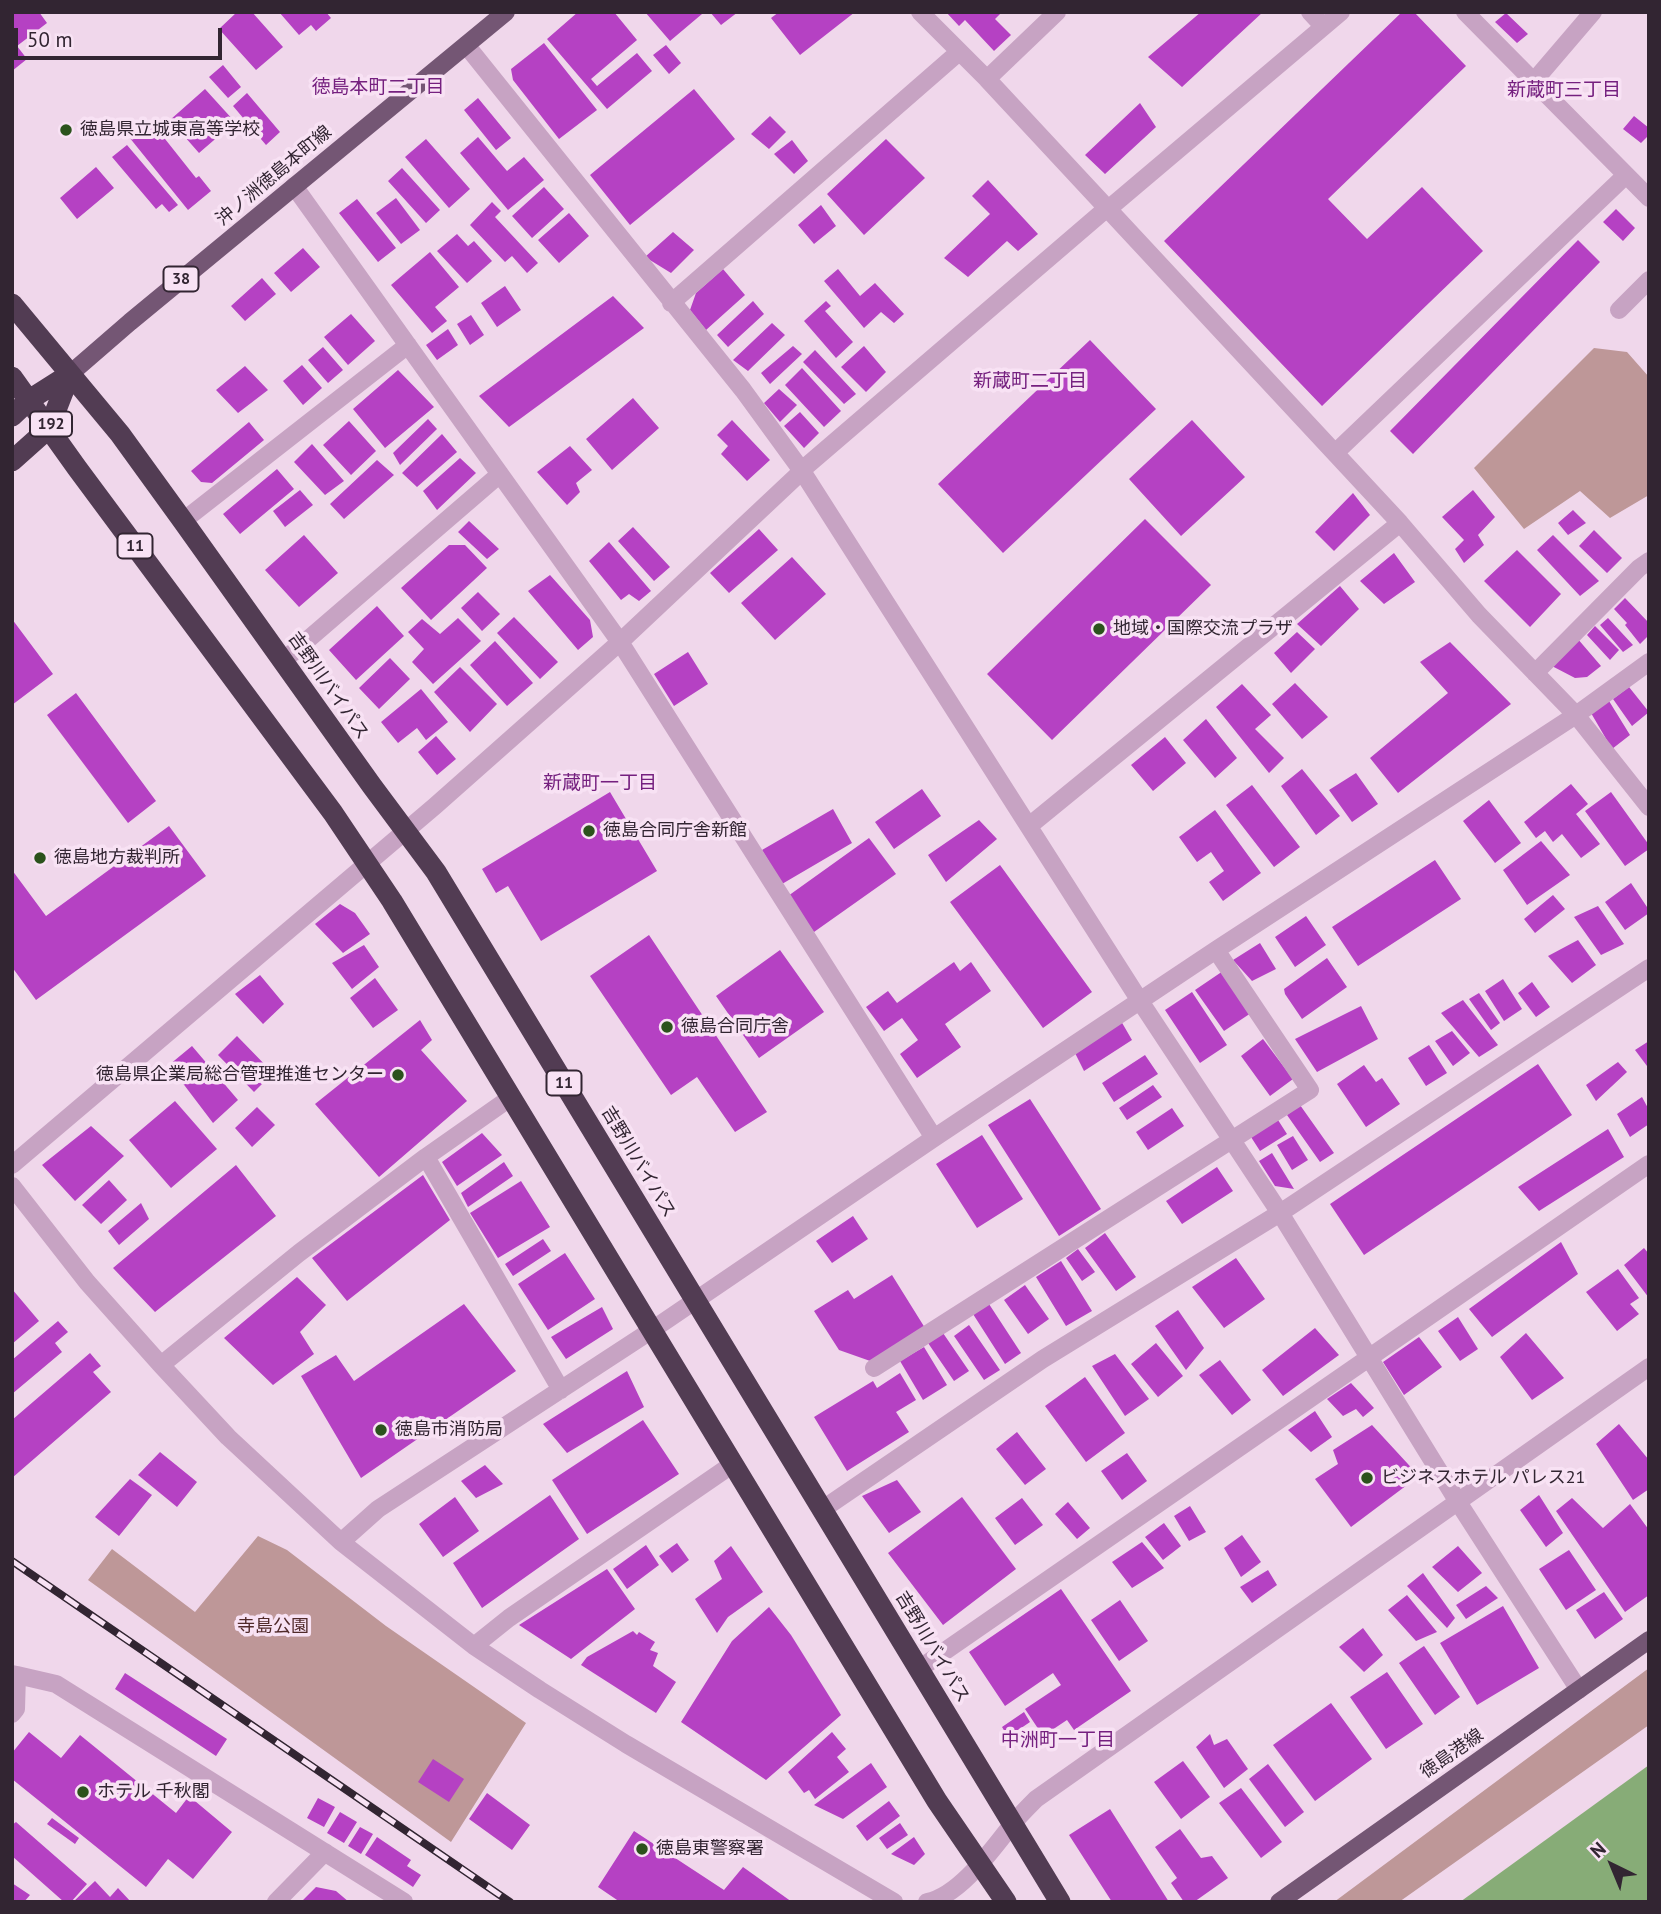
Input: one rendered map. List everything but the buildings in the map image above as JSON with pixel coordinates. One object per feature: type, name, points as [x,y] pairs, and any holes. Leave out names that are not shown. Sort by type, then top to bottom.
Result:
[{"type":"highway","name":"吉野川バイパス","points":[[12,304],[120,434],[436,872],[1060,1902]]},
{"type":"highway","name":"192","points":[[12,415],[29,400],[70,374]]},
{"type":"highway","name":"192","points":[[12,461],[49,428],[70,374]]},
{"type":"highway","name":"11","points":[[12,377],[333,813],[392,901],[937,1801],[1006,1902]]},
{"type":"main road","name":"沖ノ洲徳島本町線","points":[[70,374],[506,12]]},
{"type":"main road","name":"徳島港線","points":[[1279,1902],[1649,1640]]},
{"type":"street","points":[[920,12],[987,79],[1400,523],[1479,615],[1576,715],[1649,807]]},
{"type":"street","points":[[987,79],[1057,12]]},
{"type":"street","points":[[1310,12],[1322,26]]},
{"type":"street","points":[[12,1166],[367,864],[620,642],[824,451],[1341,12]]},
{"type":"street","points":[[1465,12],[1649,198]]},
{"type":"street","points":[[1534,81],[1594,12]]},
{"type":"street","points":[[466,45],[743,390],[802,471],[1140,1001],[1280,1213],[1458,1502],[1579,1690]]},
{"type":"street","points":[[671,303],[959,52]]},
{"type":"street","points":[[1335,453],[1626,175]]},
{"type":"street","points":[[294,186],[620,642],[934,1138]]},
{"type":"street","points":[[1619,310],[1649,280]]},
{"type":"street","points":[[184,521],[408,345]]},
{"type":"street","points":[[283,661],[500,474]]},
{"type":"street","points":[[1029,826],[1400,523]]},
{"type":"street","points":[[1535,673],[1649,561]]},
{"type":"street","points":[[341,1542],[378,1509],[696,1301],[1216,950],[1576,715],[1649,662]]},
{"type":"street","points":[[874,1368],[1310,1090],[1216,950]]},
{"type":"street","points":[[823,1509],[1044,1359],[1280,1213],[1649,968]]},
{"type":"street","points":[[161,1365],[299,1253],[426,1157],[510,1098]]},
{"type":"street","points":[[426,1157],[561,1390]]},
{"type":"street","points":[[919,1669],[1649,1164]]},
{"type":"street","points":[[12,1186],[87,1282],[161,1365],[228,1437],[341,1542],[474,1646],[540,1690],[893,1901],[912,1902]]},
{"type":"street","points":[[927,1902],[951,1890],[981,1864],[1012,1824],[1036,1799],[1649,1367]]},
{"type":"street","points":[[474,1646],[509,1618],[733,1464]]},
{"type":"street","points":[[12,1714],[16,1709],[15,1674],[57,1684],[404,1902]]},
{"type":"street","points":[[276,1902],[325,1852]]},
{"type":"green space","points":[[1594,348],[1627,352],[1649,377],[1649,495],[1610,518],[1580,491],[1524,529],[1474,468]]},
{"type":"green space","name":"寺島公園","points":[[258,1536],[287,1550],[386,1626],[526,1723],[451,1842],[88,1580],[112,1549],[195,1612]]},
{"type":"green space","points":[[1649,1668],[1649,1725],[1399,1902],[1334,1902]]},
{"type":"shaded area","points":[[1649,1765],[1649,1902],[1460,1902]]},
{"type":"railway","points":[[12,1561],[510,1902]]},
{"type":"place","name":"徳島県立城東高等学校","points":[[66,130]]},
{"type":"place","name":"地域・国際交流プラザ","points":[[1099,629]]},
{"type":"place","name":"徳島合同庁舎新館","points":[[589,831]]},
{"type":"place","name":"徳島地方裁判所","points":[[40,858]]},
{"type":"place","name":"徳島合同庁舎","points":[[667,1027]]},
{"type":"place","name":"徳島県企業局総合管理推進センター","points":[[398,1075]]},
{"type":"place","name":"徳島市消防局","points":[[381,1430]]},
{"type":"place","name":"ビジネスホテル パレス21","points":[[1367,1478]]},
{"type":"place","name":"ホテル 千秋閣","points":[[83,1792]]},
{"type":"place","name":"徳島東警察署","points":[[642,1849]]},
{"type":"district","name":"徳島本町二丁目","points":[[378,88]]},
{"type":"district","name":"新蔵町三丁目","points":[[1564,91]]},
{"type":"district","name":"新蔵町二丁目","points":[[1030,382]]},
{"type":"district","name":"新蔵町一丁目","points":[[600,784]]},
{"type":"district","name":"中洲町一丁目","points":[[1058,1741]]}]
